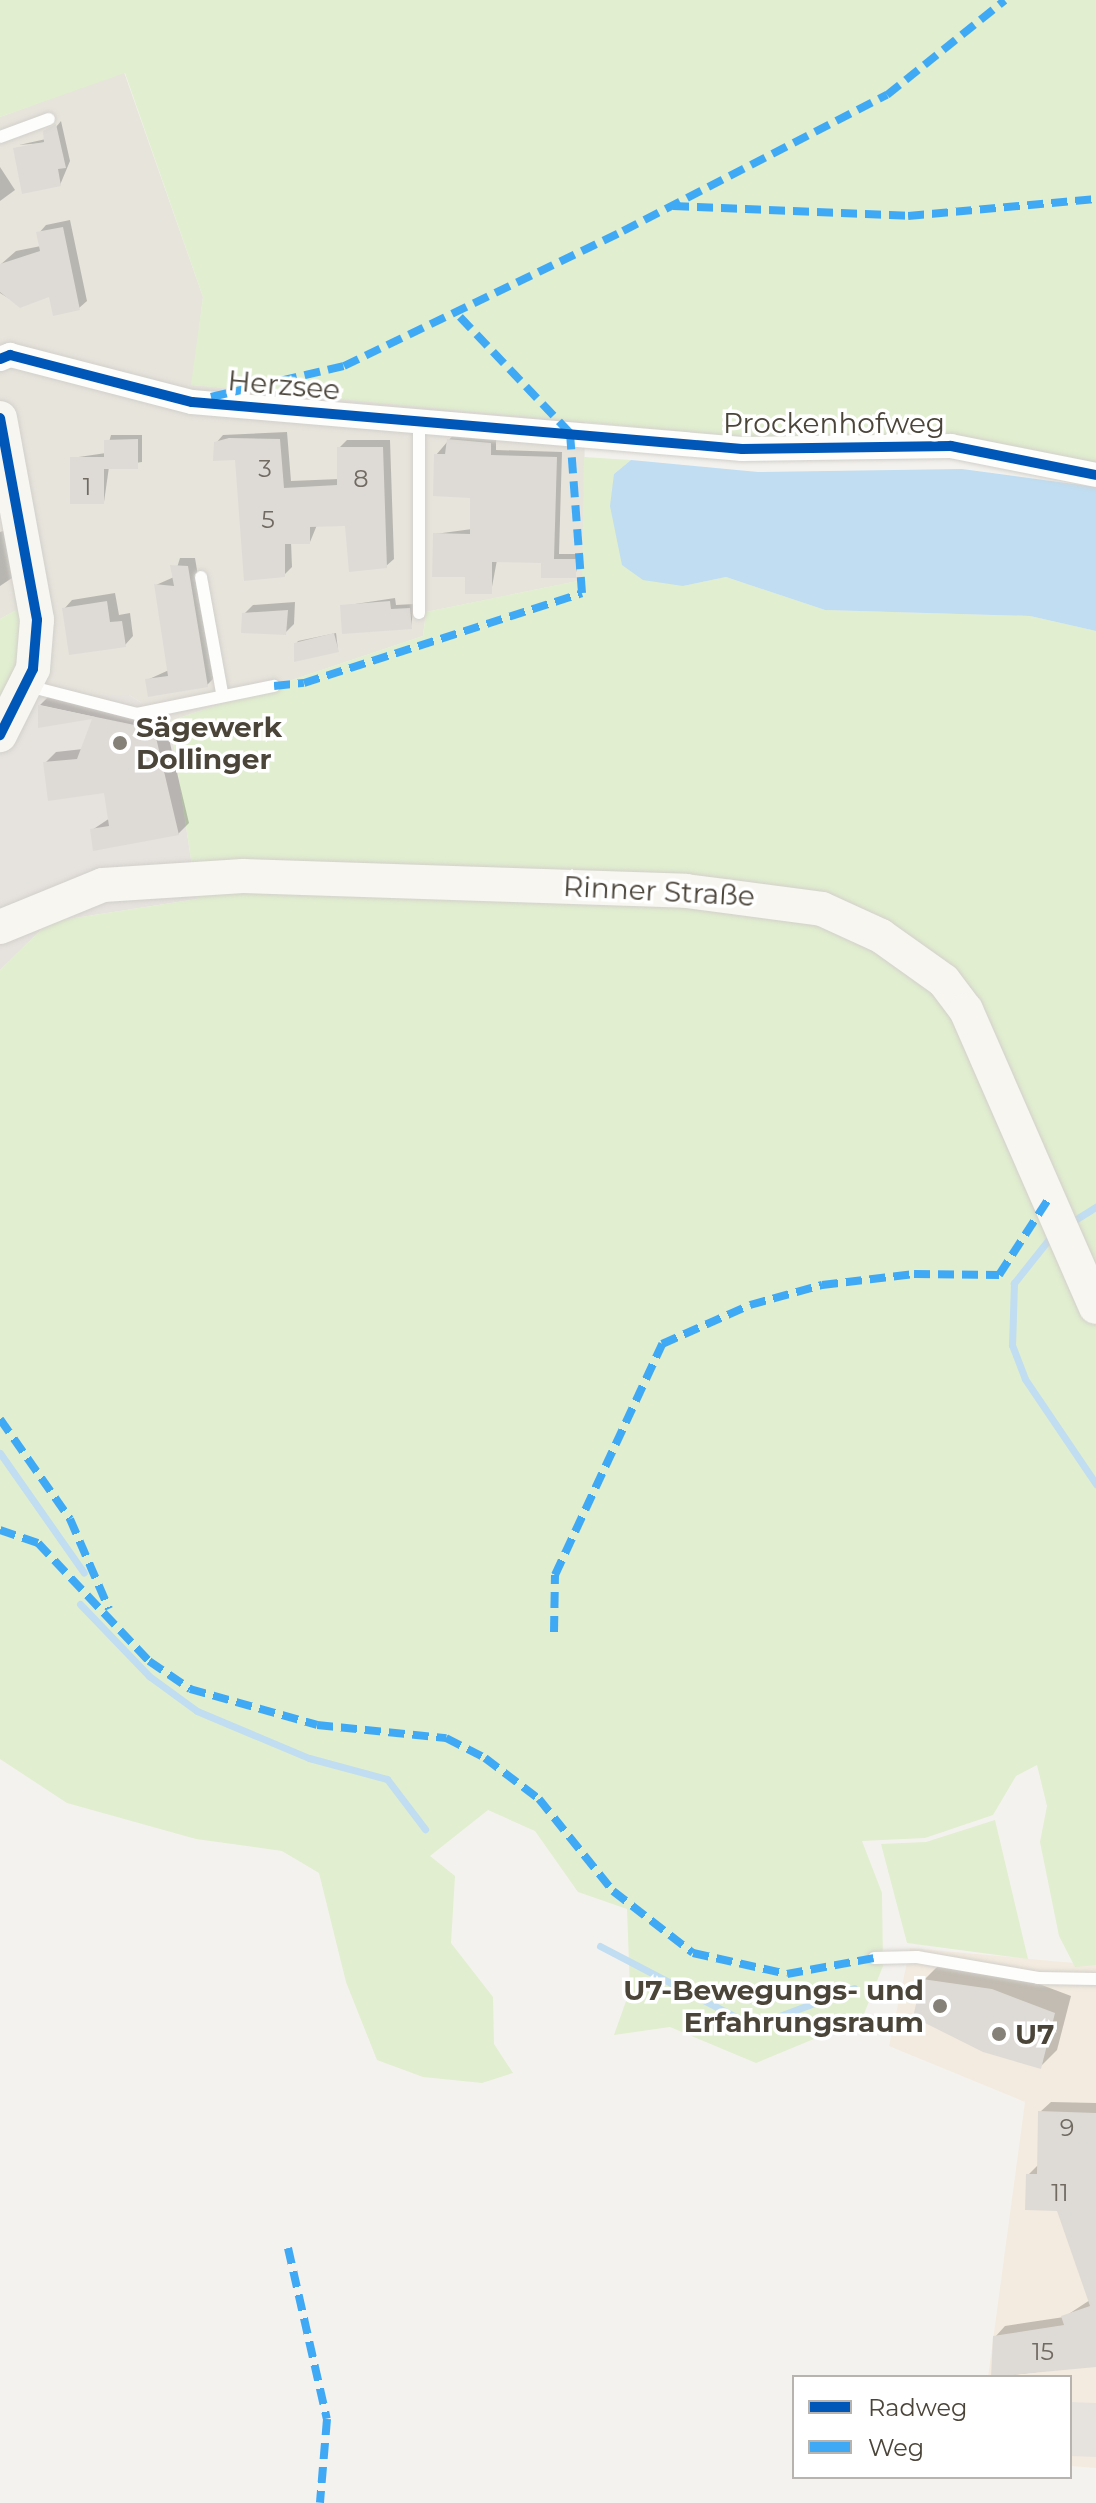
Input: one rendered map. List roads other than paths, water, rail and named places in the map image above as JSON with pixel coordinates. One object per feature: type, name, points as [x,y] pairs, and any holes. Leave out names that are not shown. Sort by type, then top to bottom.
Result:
[{"type":"main road","points":[[0,418],[36,590],[28,686],[0,735]]},
{"type":"main road","name":"Rinner Straße","points":[[0,927],[103,885],[243,876],[686,891],[822,909],[881,936],[944,981],[966,1010],[1096,1307]]},
{"type":"street","name":"Herzsee","points":[[0,359],[10,355],[192,402],[570,433]]},
{"type":"street","name":"Prockenhofweg","points":[[570,433],[742,449],[951,446],[1096,475]]},
{"type":"lane","points":[[0,137],[49,119]]},
{"type":"lane","points":[[419,420],[419,613]]},
{"type":"lane","points":[[201,577],[222,693]]},
{"type":"lane","points":[[28,686],[137,714],[222,693],[274,686]]},
{"type":"lane","points":[[874,1958],[917,1957],[1023,1976],[1096,1979]]},
{"type":"water","points":[[631,460],[758,472],[962,469],[1096,487],[1096,631],[1030,616],[825,610],[726,577],[683,586],[643,580],[622,565],[610,506],[614,474]]},
{"type":"waterway","points":[[1070,1223],[1096,1207]]},
{"type":"waterway","points":[[1053,1234],[1014,1283],[1012,1345],[1025,1379],[1096,1484]]},
{"type":"waterway","points":[[0,1453],[84,1573]]},
{"type":"waterway","points":[[80,1604],[149,1676],[197,1711],[309,1758],[387,1779],[425,1829]]},
{"type":"waterway","points":[[600,1946],[753,2026],[854,1988]]},
{"type":"place","name":"Sägewerk Dollinger","points":[[120,743]]},
{"type":"place","name":"U7-Bewegungs- und Erfahrungsraum","points":[[940,2006]]},
{"type":"place","name":"U7","points":[[999,2034]]}]
